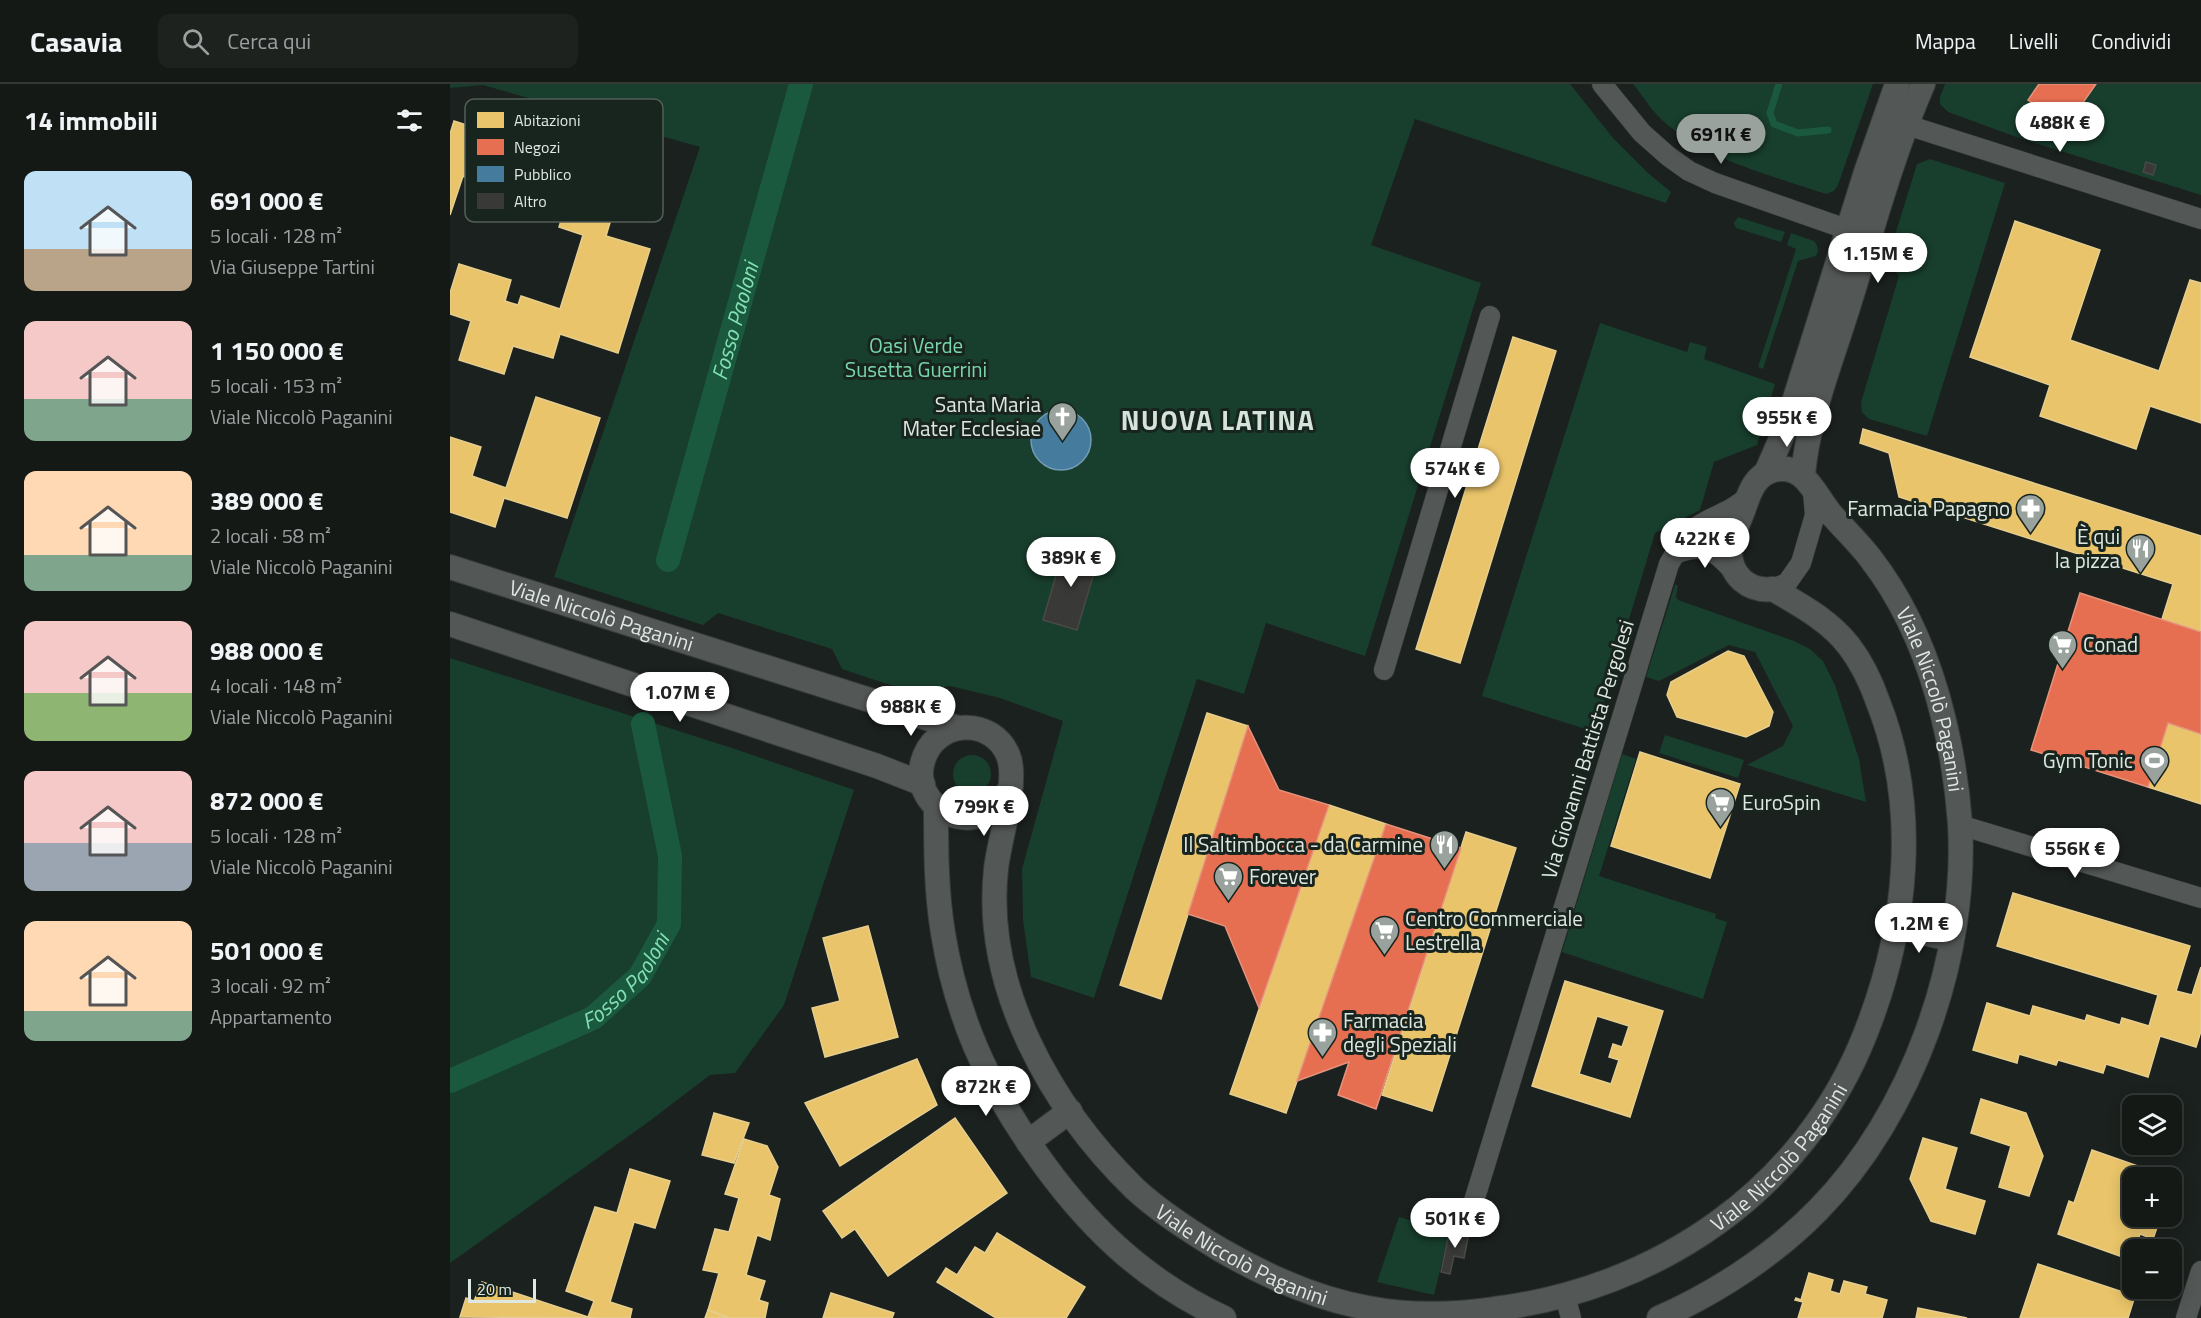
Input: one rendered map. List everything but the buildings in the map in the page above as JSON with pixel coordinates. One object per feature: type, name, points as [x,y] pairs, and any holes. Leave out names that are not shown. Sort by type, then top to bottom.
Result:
[{"type":"street","points":[[1602,84],[1642,133],[1689,171],[1715,183],[1849,230]]},
{"type":"street","points":[[1766,473],[1786,427],[1897,84]]},
{"type":"street","points":[[1773,589],[1787,583],[1801,563],[1815,515],[1808,484],[1805,448],[1907,124],[1923,84]]},
{"type":"street","points":[[1907,124],[2201,219]]},
{"type":"street","points":[[1383,670],[1490,316]]},
{"type":"street","points":[[1737,574],[1732,566],[1731,545],[1748,496],[1755,483],[1766,473],[1778,469],[1792,469],[1808,484]]},
{"type":"street","name":"Viale Niccolò Paganini","points":[[1659,1318],[1717,1287],[1770,1251],[1817,1212],[1852,1171],[1879,1134],[1907,1083],[1935,1006],[1951,939],[1959,883],[1960,825],[1949,744],[1934,686],[1919,644],[1892,591],[1873,561],[1808,484]]},
{"type":"street","name":"Via Giovanni Battista Pergolesi","points":[[1474,1201],[1663,579],[1675,554],[1696,527],[1738,506],[1748,496]]},
{"type":"street","points":[[1675,554],[1692,547],[1703,549],[1715,553],[1737,574]]},
{"type":"street","name":"Viale Niccolò Paganini","points":[[450,569],[958,728],[981,729],[992,734],[1007,751],[1011,762],[1011,786],[995,873],[994,914],[997,938],[1009,987],[1042,1066],[1070,1111],[1103,1156],[1165,1214],[1234,1258],[1304,1289],[1360,1307],[1420,1314],[1568,1307],[1598,1286],[1636,1271],[1707,1231],[1749,1198],[1785,1162],[1825,1109],[1859,1050],[1879,998],[1896,927],[1904,871],[1904,816],[1895,756],[1882,712],[1864,668],[1847,643],[1812,612],[1773,589],[1753,588],[1744,583],[1737,574]]},
{"type":"street","points":[[450,624],[877,766],[923,784]]},
{"type":"street","points":[[958,728],[941,735],[928,748],[922,765],[923,784],[936,806],[954,816],[974,818],[984,815],[1001,803],[1011,786]]},
{"type":"street","points":[[936,806],[938,893],[943,934],[952,979],[964,1019],[983,1068],[1028,1142],[1074,1204],[1111,1244],[1162,1284],[1224,1318]]},
{"type":"street","points":[[1960,825],[2201,898]]},
{"type":"street","points":[[1896,927],[1951,939]]},
{"type":"street","points":[[1028,1142],[1070,1111]]},
{"type":"street","points":[[2186,1318],[2201,1271]]},
{"type":"green space","name":"Oasi Verde Susetta Guerrini","points":[[450,84],[1570,84],[1613,138],[1671,192],[1666,203],[1415,119],[1371,245],[1481,283],[1365,656],[1266,623],[1244,694],[1197,679],[1094,998],[1031,977],[1023,920],[1022,869],[1063,721],[1000,698],[950,686],[911,692],[842,669],[832,649],[718,613],[703,625],[554,577],[700,147],[663,136],[663,99],[532,99],[483,85],[450,88]]},
{"type":"green space","points":[[1633,84],[1873,84],[1838,185],[1834,191],[1826,194],[1740,165],[1699,146],[1662,120]]},
{"type":"green space","points":[[1945,84],[2201,84],[2201,195],[2019,138],[1948,112],[1940,104]]},
{"type":"green space","points":[[1930,159],[2005,183],[1927,436],[1869,419],[1862,412],[1861,402],[1899,276],[1887,261],[1917,164]]},
{"type":"green space","points":[[1738,217],[1785,232],[1781,242],[1736,228],[1734,223]]},
{"type":"green space","points":[[1791,233],[1814,241],[1818,252],[1816,256],[1798,261],[1763,369],[1758,367],[1796,249],[1787,245]]},
{"type":"green space","points":[[1600,323],[1687,352],[1690,342],[1707,347],[1704,359],[1775,384],[1757,445],[1714,462],[1700,510],[1655,533],[1595,732],[1482,696]]},
{"type":"green space","points":[[1675,585],[1678,585],[1676,597],[1678,600],[1794,641],[1810,649],[1823,661],[1835,685],[1859,759],[1866,802],[1747,765],[1783,746],[1793,726],[1755,652],[1729,645],[1659,681],[1646,677]]},
{"type":"green space","points":[[450,658],[735,749],[854,790],[784,1005],[735,1073],[710,1075],[647,1123],[450,1263]]},
{"type":"green space","points":[[1665,735],[1744,760],[1738,778],[1659,753]]},
{"type":"green space","points":[[1622,754],[1636,759],[1599,876],[1716,914],[1715,918],[1727,922],[1703,999],[1562,952]]},
{"type":"green space","points":[[972,755],[979,756],[985,761],[990,767],[990,781],[985,787],[979,792],[972,793],[965,792],[959,787],[954,781],[953,774],[954,767],[959,761],[965,756]]},
{"type":"green space","points":[[1399,1217],[1450,1229],[1434,1295],[1377,1282]]},
{"type":"waterway","name":"Fosso Paoloni","points":[[668,560],[801,84]]},
{"type":"waterway","points":[[1779,84],[1770,113],[1774,124],[1798,133],[1828,130]]},
{"type":"waterway","name":"Fosso Paoloni","points":[[450,1081],[593,1018],[640,976],[669,924],[670,856],[643,724]]},
{"type":"place","name":"Santa Maria Mater Ecclesiae","points":[[1062,442]]},
{"type":"place","name":"Farmacia Papagno","points":[[2031,534]]},
{"type":"place","name":"È qui la pizza","points":[[2141,574]]},
{"type":"place","name":"Conad","points":[[2062,670]]},
{"type":"place","name":"Gym Tonic","points":[[2154,786]]},
{"type":"place","name":"EuroSpin","points":[[1721,828]]},
{"type":"place","name":"Il Saltimbocca - da Carmine","points":[[1444,870]]},
{"type":"place","name":"Forever","points":[[1228,902]]},
{"type":"place","name":"Centro Commerciale Lestrella","points":[[1384,956]]},
{"type":"place","name":"Farmacia degli Speziali","points":[[1322,1058]]},
{"type":"district","name":"NUOVA LATINA","points":[[1218,419]]}]
